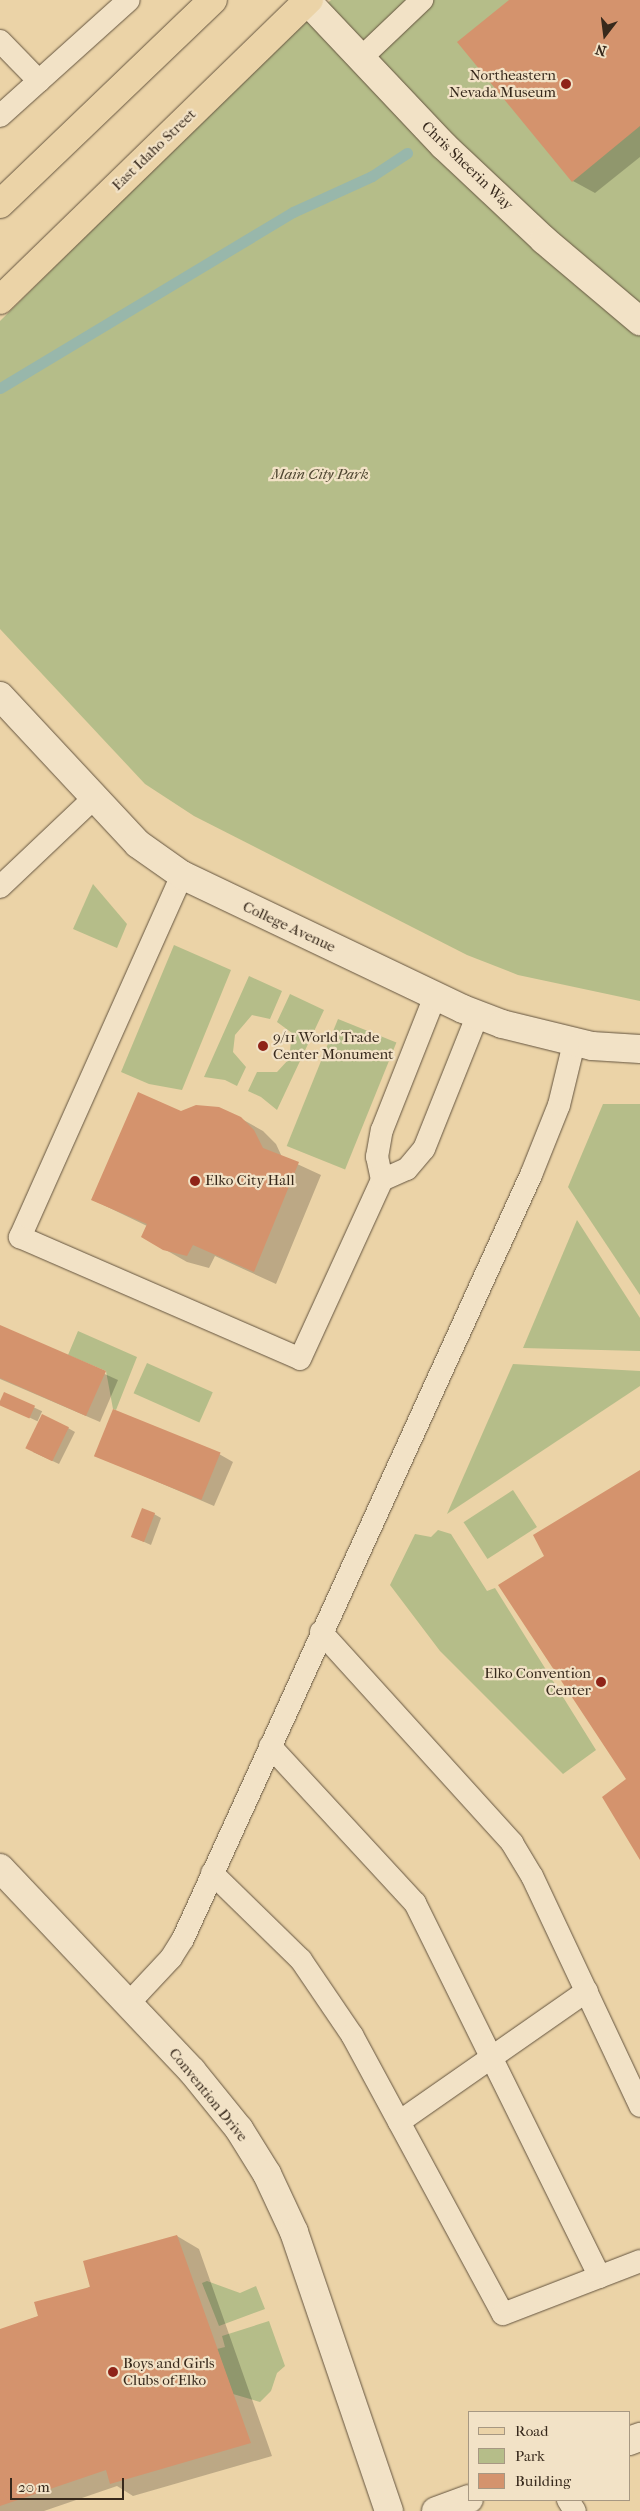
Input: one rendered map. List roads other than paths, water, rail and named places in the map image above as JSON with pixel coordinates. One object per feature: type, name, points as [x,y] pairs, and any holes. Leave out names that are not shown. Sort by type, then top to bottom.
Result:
[{"type":"main road","points":[[0,204],[212,0]]},
{"type":"main road","name":"East Idaho Street","points":[[0,300],[307,0]]},
{"type":"street","name":"Chris Sheerin Way","points":[[307,0],[360,59],[444,146],[544,240],[640,321]]},
{"type":"street","name":"College Avenue","points":[[3,705],[138,844],[182,875],[436,996],[478,1014],[532,1033],[574,1043],[640,1050]]},
{"type":"street","name":"Convention Drive","points":[[0,1868],[210,2093],[239,2129],[267,2174],[294,2232],[389,2511]]},
{"type":"street","points":[[436,2511],[468,2499]]},
{"type":"lane","points":[[0,116],[129,0]]},
{"type":"lane","points":[[360,59],[422,0]]},
{"type":"lane","points":[[0,41],[39,81]]},
{"type":"lane","points":[[0,887],[94,798]]},
{"type":"lane","points":[[182,875],[20,1237],[300,1359],[382,1180],[377,1157],[382,1130],[436,996]]},
{"type":"lane","points":[[382,1180],[407,1169],[424,1149],[478,1014]]},
{"type":"lane","points":[[128,2004],[177,1949],[530,1175],[559,1105],[574,1043]]},
{"type":"lane","points":[[321,1632],[512,1843],[587,1991],[640,2106]]},
{"type":"lane","points":[[270,1746],[415,1903],[600,2276]]},
{"type":"lane","points":[[212,1873],[301,1960],[352,2035],[503,2314],[640,2261]]},
{"type":"lane","points":[[399,2122],[587,1991]]},
{"type":"waterway","points":[[0,388],[293,212],[372,176],[407,153]]},
{"type":"place","name":"Northeastern Nevada Museum","points":[[566,84]]},
{"type":"place","name":"9/11 World Trade Center Monument","points":[[263,1046]]},
{"type":"place","name":"Elko City Hall","points":[[195,1181]]},
{"type":"place","name":"Elko Convention Center","points":[[601,1682]]},
{"type":"place","name":"Boys and Girls Clubs of Elko","points":[[113,2372]]},
{"type":"park label","name":"Main City Park","points":[[320,475]]}]
